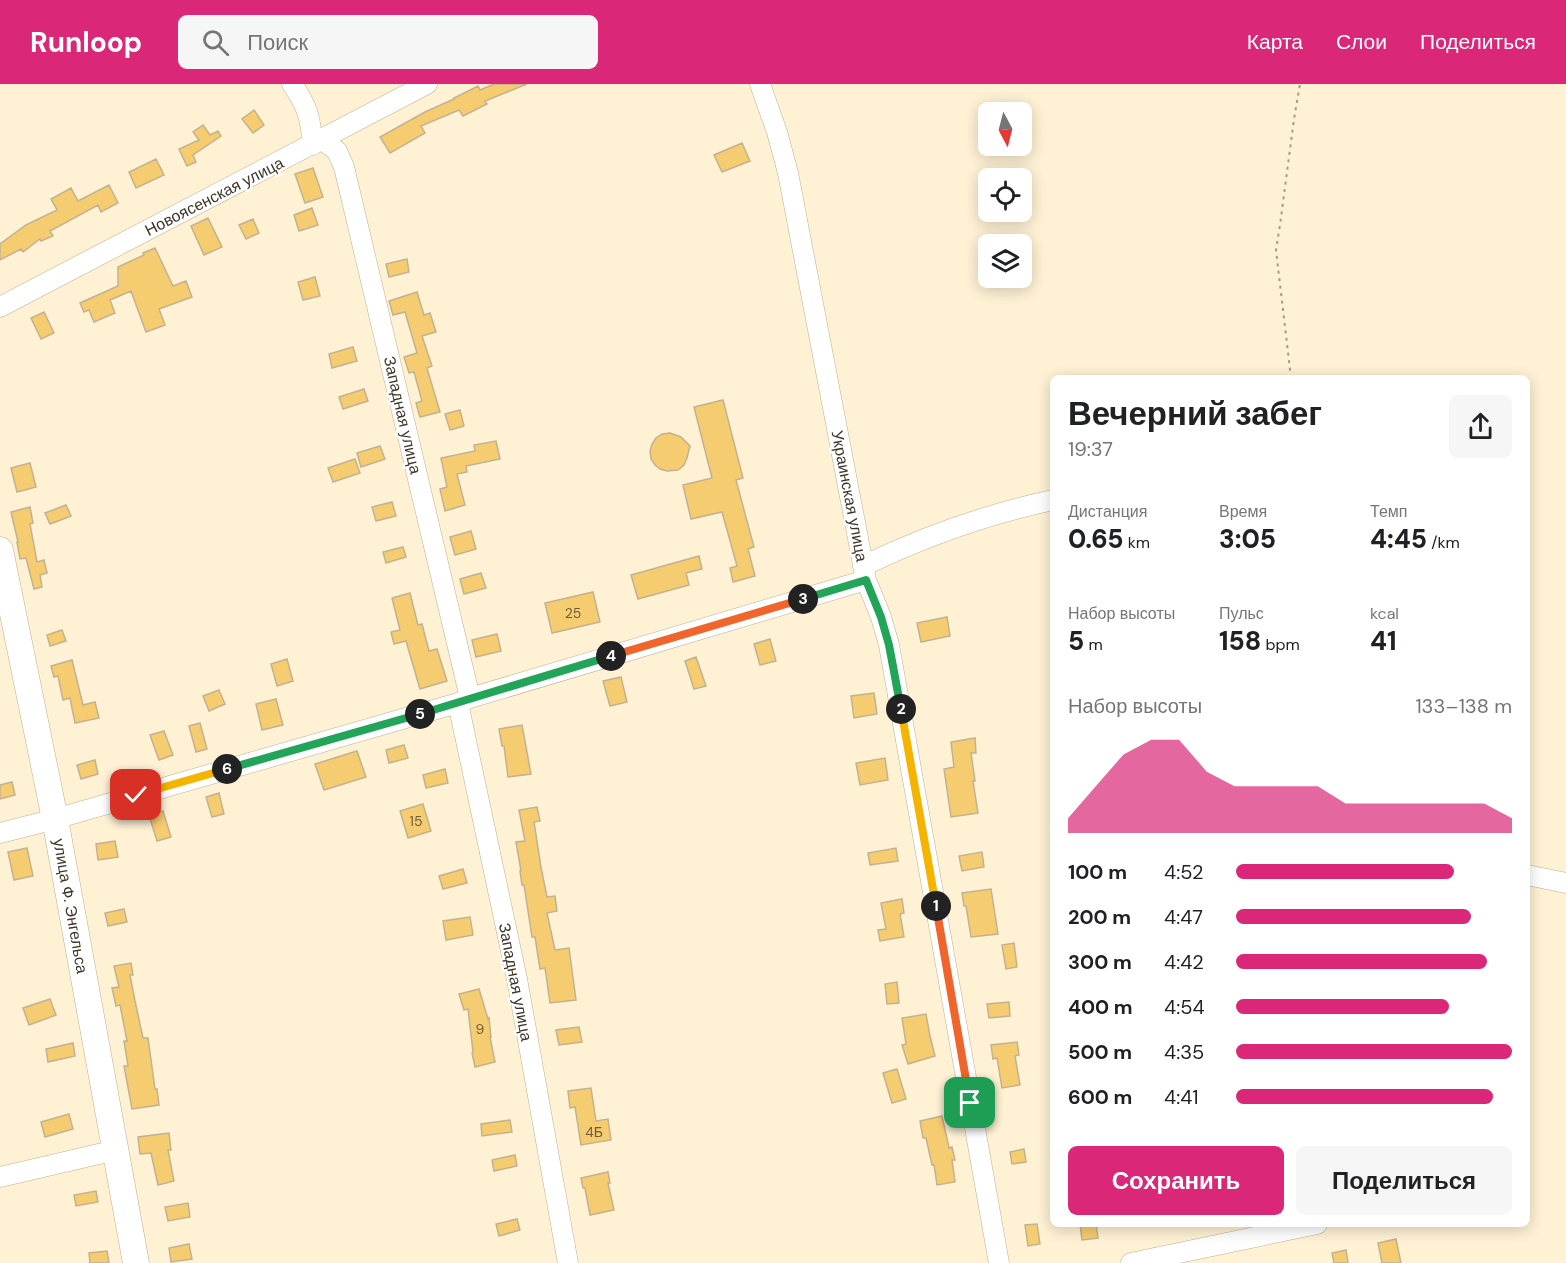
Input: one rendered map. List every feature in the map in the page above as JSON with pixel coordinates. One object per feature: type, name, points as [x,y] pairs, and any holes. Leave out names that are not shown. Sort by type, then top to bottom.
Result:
[{"type":"main road","name":"улица Ф. Энгельса","points":[[0,550],[55,819],[136,1263]]},
{"type":"street","points":[[292,84],[309,113],[318,142]]},
{"type":"street","name":"Новоясенская улица","points":[[0,307],[427,84]]},
{"type":"street","name":"Украинская улица","points":[[760,84],[777,132],[788,173],[864,573],[889,645],[999,1263]]},
{"type":"street","name":"Западная улица","points":[[318,142],[337,151],[344,166],[464,700],[568,1263]]},
{"type":"street","points":[[0,833],[464,700],[864,573],[904,546],[984,519],[1050,501]]},
{"type":"street","points":[[1530,876],[1566,883]]},
{"type":"street","points":[[0,1177],[116,1150]]},
{"type":"street","points":[[1131,1263],[1303,1227]]},
{"type":"path","points":[[1291,375],[1276,250],[1300,84]]},
{"type":"building","points":[[494,84],[527,84],[485,101],[487,104],[463,116],[459,110],[421,126],[425,133],[390,153],[380,137],[478,86],[480,90]]},
{"type":"building","points":[[254,110],[264,125],[253,133],[242,119]]},
{"type":"building","points":[[203,125],[210,135],[218,131],[221,136],[193,155],[196,162],[187,166],[179,149],[199,140],[193,132]]},
{"type":"building","points":[[742,143],[750,161],[722,172],[714,155]]},
{"type":"building","points":[[156,159],[164,175],[136,188],[129,172]]},
{"type":"building","points":[[313,168],[323,197],[305,203],[295,174]]},
{"type":"building","points":[[109,185],[118,203],[101,212],[98,205],[50,231],[53,236],[41,241],[40,239],[23,252],[21,249],[0,260],[0,244],[26,225],[57,210],[51,199],[71,188],[78,201]]},
{"type":"building","points":[[312,208],[318,225],[299,231],[294,215]]},
{"type":"building","points":[[208,218],[222,247],[204,255],[191,226]]},
{"type":"building","points":[[253,219],[259,233],[246,239],[239,225]]},
{"type":"building","points":[[155,248],[173,286],[186,281],[192,297],[159,309],[165,325],[146,332],[131,291],[110,300],[115,313],[94,322],[89,310],[84,312],[80,303],[118,286],[118,267]]},
{"type":"building","points":[[407,259],[409,272],[389,277],[386,264]]},
{"type":"building","points":[[315,277],[320,296],[303,300],[298,282]]},
{"type":"building","points":[[417,292],[424,315],[430,313],[436,332],[422,336],[432,366],[427,368],[440,412],[420,417],[416,403],[422,401],[414,372],[409,373],[404,357],[417,353],[405,312],[393,315],[389,301]]},
{"type":"building","points":[[44,312],[54,333],[41,339],[31,318]]},
{"type":"building","points":[[353,347],[357,361],[332,368],[329,354]]},
{"type":"building","points":[[364,389],[368,401],[343,409],[339,397]]},
{"type":"building","points":[[723,400],[743,478],[736,480],[754,547],[748,549],[755,576],[733,582],[730,568],[737,566],[722,512],[691,519],[683,485],[712,478],[694,407]]},
{"type":"building","points":[[460,410],[464,426],[450,430],[445,414]]},
{"type":"building","points":[[670,433],[681,437],[690,446],[684,465],[678,470],[667,471],[655,465],[650,451],[656,438]]},
{"type":"building","points":[[496,441],[500,459],[466,466],[467,472],[457,474],[465,505],[445,511],[440,489],[447,487],[441,458],[475,451],[474,445]]},
{"type":"building","points":[[380,446],[385,459],[361,467],[357,453]]},
{"type":"building","points":[[355,459],[360,473],[333,482],[328,468]]},
{"type":"building","points":[[30,463],[36,487],[17,492],[11,468]]},
{"type":"building","points":[[392,502],[396,516],[376,521],[372,507]]},
{"type":"building","points":[[66,505],[71,516],[50,524],[45,513]]},
{"type":"building","points":[[30,507],[33,523],[30,524],[37,562],[44,560],[47,573],[40,575],[42,587],[34,589],[26,558],[20,559],[11,512]]},
{"type":"building","points":[[471,531],[476,549],[455,555],[450,537]]},
{"type":"building","points":[[403,547],[406,557],[386,563],[383,552]]},
{"type":"building","points":[[699,556],[702,569],[686,573],[689,585],[638,599],[631,575]]},
{"type":"building","points":[[481,573],[486,588],[464,594],[460,579]]},
{"type":"building","points":[[593,592],[600,622],[552,633],[545,603]]},
{"type":"building","points":[[410,593],[418,625],[422,624],[429,651],[437,649],[447,681],[420,689],[406,641],[394,644],[391,632],[400,630],[392,598]]},
{"type":"building","points":[[947,617],[950,636],[921,642],[917,623]]},
{"type":"building","points":[[62,630],[66,641],[50,646],[47,635]]},
{"type":"building","points":[[497,634],[501,651],[476,657],[472,640]]},
{"type":"building","points":[[770,639],[776,661],[760,665],[754,644]]},
{"type":"building","points":[[696,657],[706,686],[694,689],[685,661]]},
{"type":"building","points":[[287,659],[293,681],[277,686],[271,664]]},
{"type":"building","points":[[72,660],[83,705],[95,702],[99,718],[75,723],[70,698],[63,700],[58,676],[54,677],[51,666]]},
{"type":"building","points":[[621,677],[627,702],[610,706],[603,681]]},
{"type":"building","points":[[219,690],[225,704],[209,711],[203,696]]},
{"type":"building","points":[[874,693],[877,714],[854,718],[851,696]]},
{"type":"building","points":[[276,699],[283,725],[262,730],[256,704]]},
{"type":"building","points":[[200,723],[207,749],[196,752],[189,726]]},
{"type":"building","points":[[522,725],[531,774],[508,777],[499,729]]},
{"type":"building","points":[[164,731],[173,755],[159,760],[150,735]]},
{"type":"building","points":[[975,738],[976,753],[971,753],[978,813],[951,817],[944,769],[954,767],[951,742]]},
{"type":"building","points":[[404,745],[408,758],[389,763],[386,750]]},
{"type":"building","points":[[357,751],[366,777],[324,790],[315,764]]},
{"type":"building","points":[[885,758],[888,780],[860,785],[856,763]]},
{"type":"building","points":[[95,760],[98,774],[81,779],[77,765]]},
{"type":"building","points":[[445,769],[448,783],[426,788],[423,775]]},
{"type":"building","points":[[12,782],[15,795],[0,799],[0,785]]},
{"type":"building","points":[[219,793],[224,814],[212,817],[206,797]]},
{"type":"building","points":[[423,804],[431,831],[408,838],[400,811]]},
{"type":"building","points":[[537,807],[540,821],[534,822],[541,867],[547,897],[555,896],[557,911],[547,913],[555,950],[569,948],[576,1000],[550,1003],[545,968],[540,969],[535,937],[532,937],[516,842],[525,841],[519,810]]},
{"type":"building","points":[[163,811],[171,837],[157,841],[149,815]]},
{"type":"building","points":[[115,841],[118,857],[98,860],[96,844]]},
{"type":"building","points":[[27,848],[33,876],[14,880],[8,852]]},
{"type":"building","points":[[896,848],[898,861],[870,865],[868,853]]},
{"type":"building","points":[[982,852],[984,867],[962,871],[959,856]]},
{"type":"building","points":[[463,869],[467,883],[443,889],[439,876]]},
{"type":"building","points":[[991,889],[998,934],[971,937],[962,893]]},
{"type":"building","points":[[902,899],[904,913],[900,914],[904,937],[880,941],[878,930],[886,929],[881,903]]},
{"type":"building","points":[[124,909],[127,922],[108,926],[105,913]]},
{"type":"building","points":[[470,917],[473,935],[446,940],[443,921]]},
{"type":"building","points":[[1014,943],[1017,967],[1006,969],[1002,945]]},
{"type":"building","points":[[131,963],[133,975],[130,975],[135,1001],[143,1038],[148,1038],[159,1105],[132,1109],[124,1066],[128,1066],[124,1041],[127,1041],[120,1005],[116,1006],[112,988],[119,987],[114,966]]},
{"type":"building","points":[[897,982],[899,1003],[887,1004],[885,984]]},
{"type":"building","points":[[479,989],[489,1018],[495,1062],[475,1067],[468,1009],[464,1010],[459,994]]},
{"type":"building","points":[[50,999],[56,1015],[29,1025],[23,1008]]},
{"type":"building","points":[[1009,1002],[1010,1016],[989,1018],[987,1004]]},
{"type":"building","points":[[926,1014],[935,1056],[908,1064],[902,1045],[906,1044],[902,1018]]},
{"type":"building","points":[[579,1027],[582,1042],[559,1045],[556,1030]]},
{"type":"building","points":[[1017,1042],[1019,1055],[1015,1056],[1020,1085],[1002,1088],[997,1058],[993,1059],[991,1045]]},
{"type":"building","points":[[73,1043],[75,1056],[48,1062],[46,1049]]},
{"type":"building","points":[[897,1069],[906,1099],[892,1103],[883,1073]]},
{"type":"building","points":[[591,1088],[596,1121],[608,1119],[611,1140],[581,1145],[575,1107],[570,1108],[568,1091]]},
{"type":"building","points":[[69,1114],[73,1129],[45,1137],[41,1122]]},
{"type":"building","points":[[942,1116],[949,1148],[952,1147],[955,1160],[952,1160],[955,1182],[937,1185],[934,1165],[932,1165],[926,1138],[923,1138],[920,1121]]},
{"type":"building","points":[[510,1120],[512,1132],[482,1136],[481,1124]]},
{"type":"building","points":[[169,1133],[171,1150],[168,1150],[174,1181],[158,1185],[151,1153],[140,1154],[138,1137]]},
{"type":"building","points":[[1024,1149],[1026,1162],[1012,1164],[1010,1152]]},
{"type":"building","points":[[515,1155],[517,1166],[494,1171],[492,1160]]},
{"type":"building","points":[[608,1172],[614,1210],[590,1215],[581,1178]]},
{"type":"building","points":[[96,1191],[98,1202],[76,1206],[74,1195]]},
{"type":"building","points":[[188,1203],[190,1217],[168,1221],[165,1207]]},
{"type":"building","points":[[517,1219],[520,1230],[499,1236],[496,1224]]},
{"type":"building","points":[[1037,1224],[1040,1244],[1028,1246],[1025,1225]]},
{"type":"building","points":[[1080,1227],[1096,1227],[1098,1238],[1082,1240]]},
{"type":"building","points":[[1396,1239],[1401,1263],[1382,1263],[1378,1243]]},
{"type":"building","points":[[189,1244],[192,1259],[171,1262],[169,1248]]},
{"type":"building","points":[[1346,1250],[1348,1263],[1334,1263],[1332,1253]]},
{"type":"building","points":[[107,1251],[109,1263],[90,1263],[89,1253]]},
{"type":"route","points":[[136,795],[458,703],[866,580],[889,645],[970,1103]]}]
